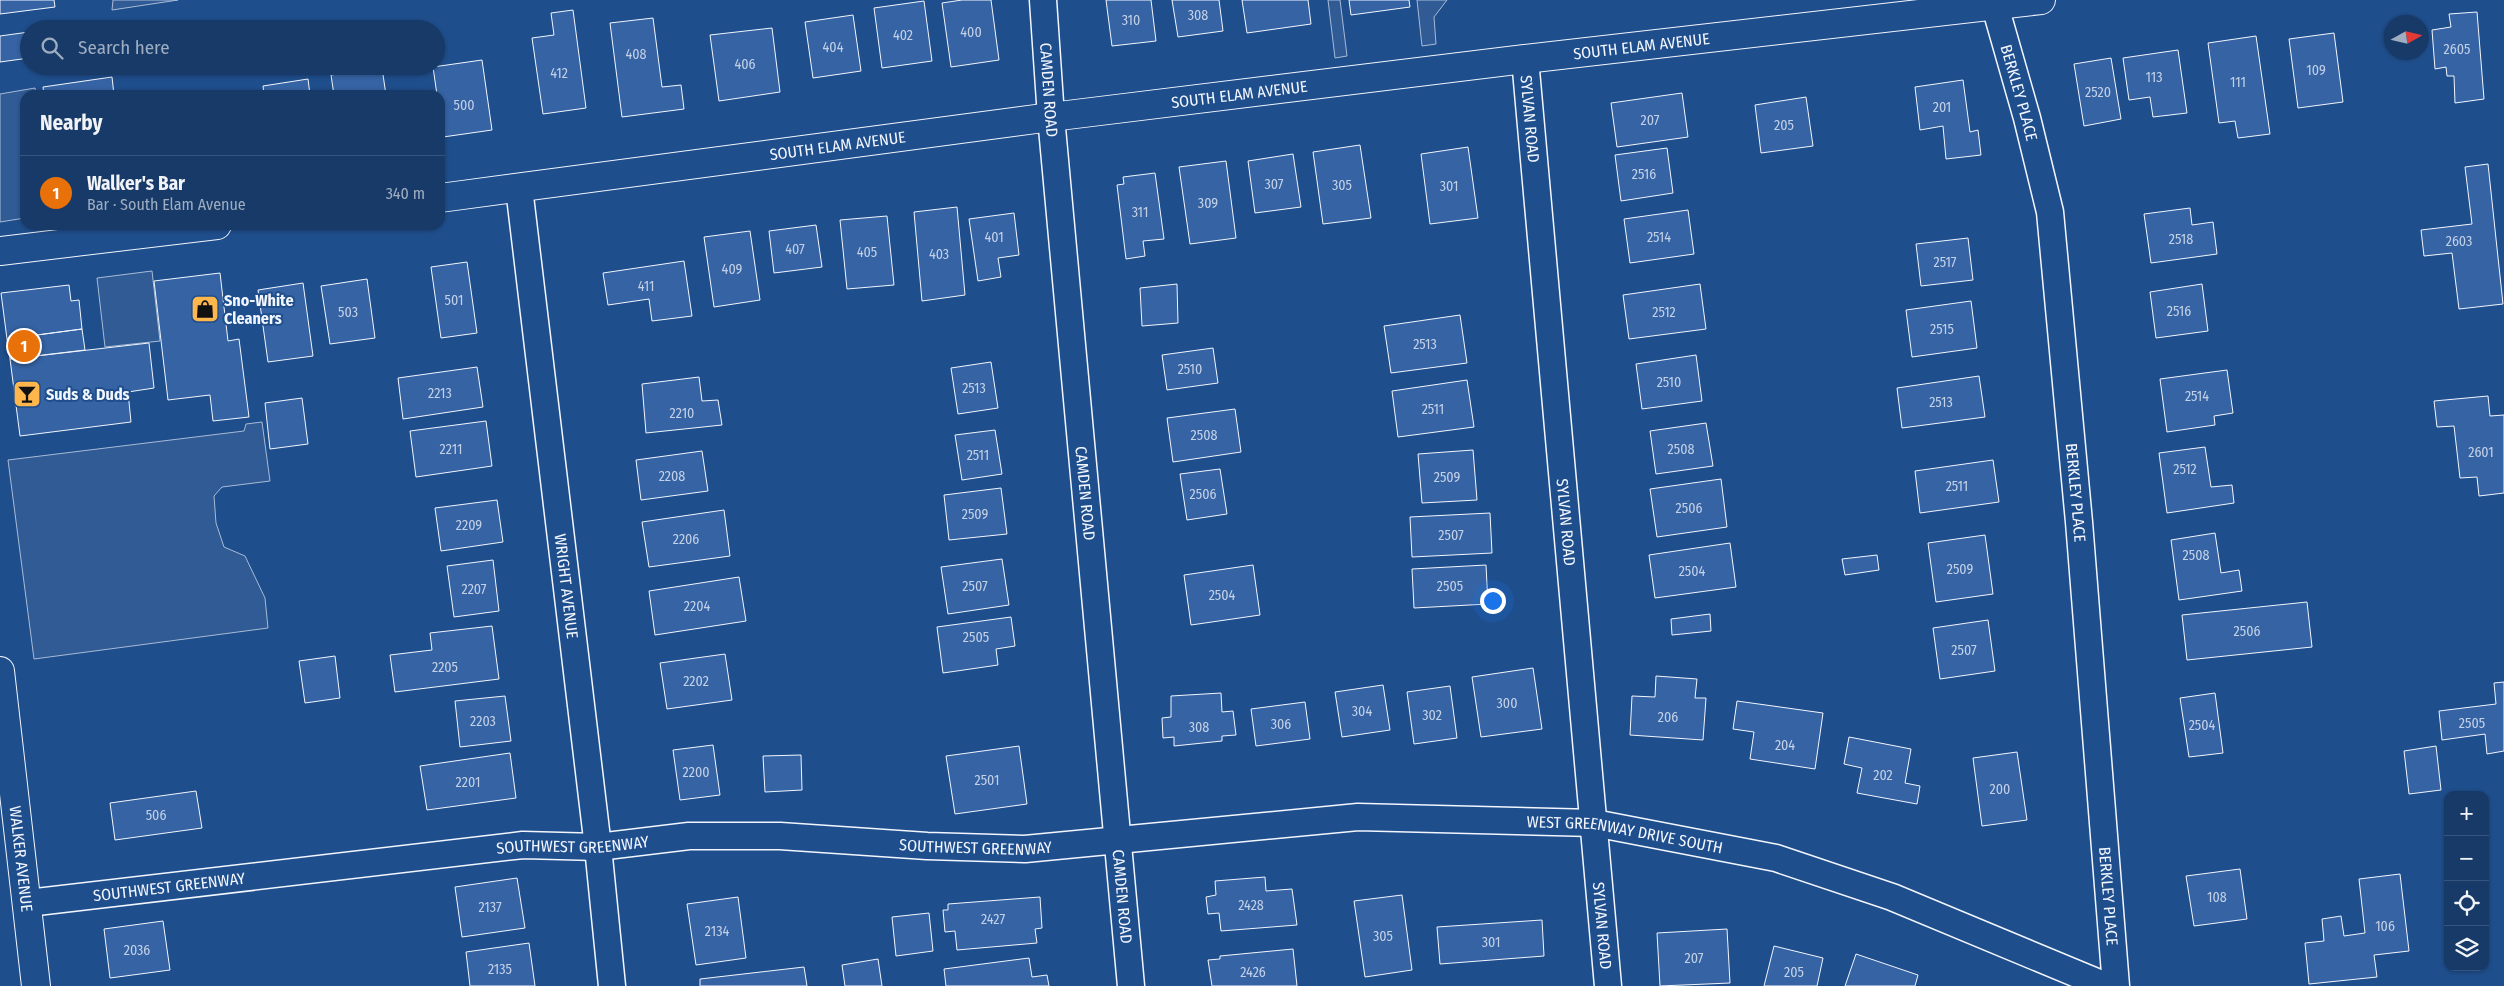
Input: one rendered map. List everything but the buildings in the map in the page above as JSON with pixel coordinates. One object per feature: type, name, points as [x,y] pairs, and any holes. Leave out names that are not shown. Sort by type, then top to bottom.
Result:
[{"type":"street","name":"CAMDEN ROAD","points":[[1043,0],[1051,117],[1131,986]]},
{"type":"street","name":"SOUTH ELAM AVENUE","points":[[445,197],[1051,117],[1525,59],[2041,0]]},
{"type":"street","name":"BERKLEY PLACE","points":[[1995,6],[2027,118],[2050,212],[2079,522],[2116,986]]},
{"type":"street","name":"SYLVAN ROAD","points":[[1525,59],[1608,986]]},
{"type":"street","name":"WRIGHT AVENUE","points":[[519,188],[598,847],[612,986]]},
{"type":"street","points":[[0,251],[175,230]]},
{"type":"street","name":"WALKER AVENUE","points":[[0,671],[36,986]]},
{"type":"street","name":"WEST GREENWAY DRIVE SOUTH","points":[[1119,840],[1358,817],[1594,823],[1776,858],[1892,897],[2106,986]]},
{"type":"street","name":"SOUTHWEST GREENWAY","points":[[28,903],[523,846],[598,847],[689,836],[780,836],[928,846],[1025,849],[1119,840]]},
{"type":"shaded area","points":[[113,0],[178,0],[112,10]]},
{"type":"shaded area","points":[[1328,0],[1340,0],[1347,56],[1335,58]]},
{"type":"shaded area","points":[[1417,0],[1447,0],[1434,17],[1436,44],[1422,46]]},
{"type":"shaded area","points":[[20,91],[20,219],[0,222],[0,94]]},
{"type":"shaded area","points":[[152,271],[160,341],[105,347],[97,278]]},
{"type":"shaded area","points":[[262,422],[270,481],[222,487],[214,496],[216,523],[224,547],[245,556],[265,598],[268,628],[34,659],[8,460],[244,431],[246,424]]},
{"type":"place","name":"Sno-White Cleaners","points":[[205,309]]},
{"type":"place","name":"Walker's Bar","points":[[24,346]]},
{"type":"place","name":"Suds & Duds","points":[[27,394]]}]
